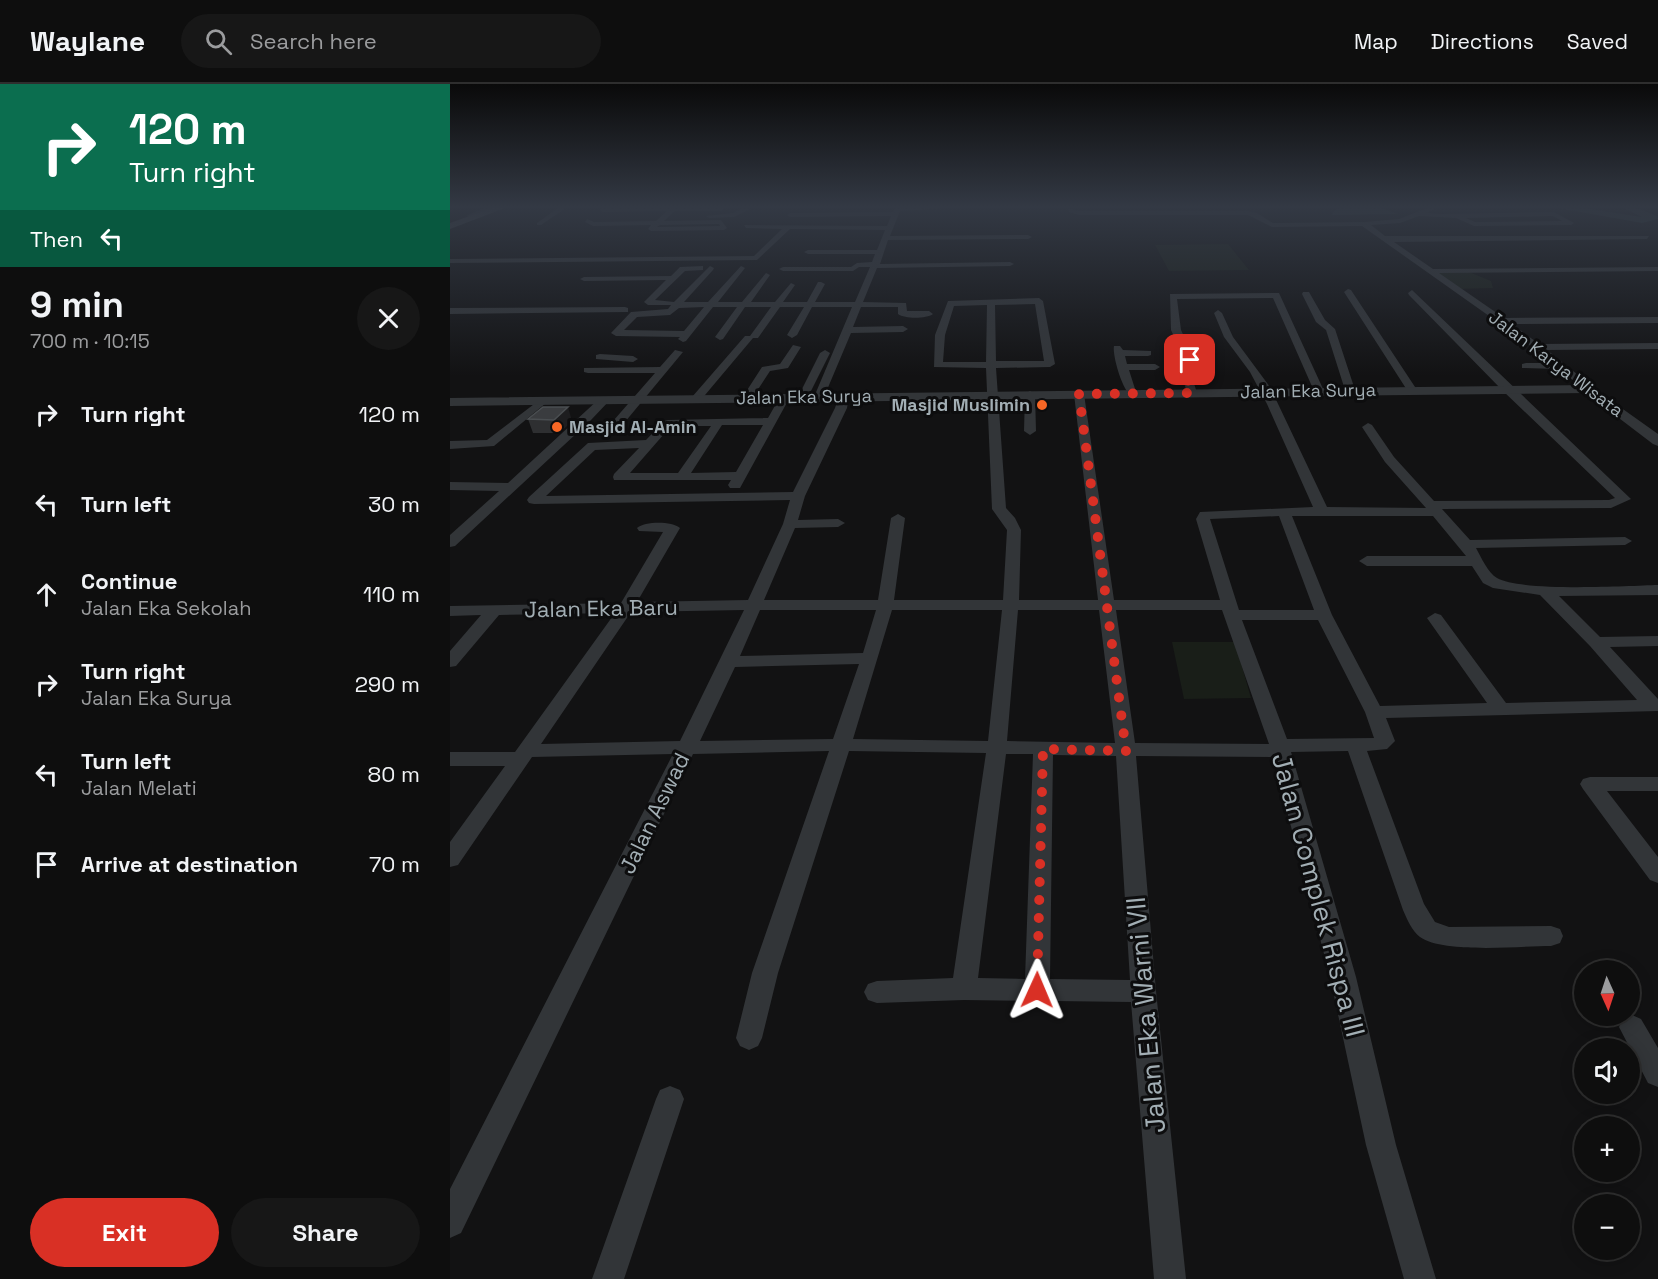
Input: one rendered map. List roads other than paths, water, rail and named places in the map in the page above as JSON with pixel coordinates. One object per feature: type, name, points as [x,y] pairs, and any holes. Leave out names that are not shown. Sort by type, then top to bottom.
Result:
[{"type":"street","points":[[788,264],[783,269],[855,269],[857,265]]},
{"type":"street","points":[[819,397],[876,264]]},
{"type":"street","name":"Jalan Karya Wisata","points":[[1420,264],[1526,338],[1658,441]]},
{"type":"street","points":[[649,334],[710,268]]},
{"type":"street","points":[[674,307],[648,302],[683,269],[721,268]]},
{"type":"street","points":[[720,337],[768,271],[731,268]]},
{"type":"street","points":[[741,268],[709,307],[685,336],[619,334],[616,331],[634,314],[674,307],[709,307],[743,307],[810,306],[841,310],[858,306],[899,304],[903,305],[902,315],[929,314]]},
{"type":"street","points":[[1430,271],[1658,269]]},
{"type":"street","points":[[841,310],[857,282],[882,277]]},
{"type":"street","points":[[584,279],[673,278]]},
{"type":"street","points":[[696,399],[751,337],[792,282],[803,280]]},
{"type":"street","points":[[792,335],[810,306],[820,281]]},
{"type":"street","points":[[627,287],[664,287]]},
{"type":"street","points":[[1348,292],[1412,390]]},
{"type":"street","points":[[450,759],[841,745],[996,746],[1126,751],[1380,744],[1385,741],[1374,712],[1324,615],[1284,512],[1611,504],[1623,500],[1621,493],[1507,389],[1412,293]]},
{"type":"street","points":[[1321,295],[1303,294],[1321,322],[1330,329],[1350,390]]},
{"type":"street","points":[[1192,393],[1186,374],[1190,360],[1176,330],[1172,296],[1276,295],[1319,391]]},
{"type":"street","points":[[1039,301],[1052,363],[992,366],[938,365],[940,335],[949,304],[1039,301]]},
{"type":"street","points":[[964,989],[1012,605],[1014,530],[1010,521],[999,509],[991,302]]},
{"type":"street","points":[[450,311],[625,310]]},
{"type":"street","points":[[1489,313],[1612,311]]},
{"type":"street","points":[[1560,312],[1573,321]]},
{"type":"street","points":[[1218,314],[1225,333],[1254,371],[1265,391],[1322,511]]},
{"type":"street","points":[[1500,321],[1658,320]]},
{"type":"street","points":[[1658,320],[1648,321],[1658,326]]},
{"type":"street","points":[[846,330],[903,329]]},
{"type":"street","points":[[1526,338],[1589,338]]},
{"type":"street","points":[[803,397],[828,345]]},
{"type":"street","points":[[747,398],[766,369],[784,366],[796,347]]},
{"type":"street","points":[[1539,348],[1658,347]]},
{"type":"street","points":[[636,349],[603,353],[588,370],[667,366]]},
{"type":"street","points":[[1131,393],[1121,367],[1118,350],[1148,353]]},
{"type":"street","points":[[611,431],[678,352]]},
{"type":"street","points":[[603,353],[667,366]]},
{"type":"street","points":[[1526,366],[1560,366]]},
{"type":"street","points":[[1121,367],[1155,367]]},
{"type":"street","name":"Jalan Eka Surya","points":[[450,402],[1590,389]]},
{"type":"street","points":[[1030,394],[1030,431]]},
{"type":"street","name":"Jalan Eka Warni VII","points":[[1079,394],[1126,751],[1143,992],[1170,1279]]},
{"type":"street","name":"Jalan Aswad","points":[[450,1222],[729,662],[790,524],[798,496],[841,408],[844,396]]},
{"type":"street","points":[[728,496],[785,397]]},
{"type":"street","points":[[452,540],[512,493],[604,400]]},
{"type":"street","points":[[450,445],[490,443],[542,401]]},
{"type":"street","points":[[598,500],[647,444],[669,423],[772,421]]},
{"type":"street","points":[[682,476],[719,422]]},
{"type":"street","points":[[1368,427],[1389,459],[1466,544],[1488,580],[1493,583],[1545,591],[1658,590]]},
{"type":"street","points":[[534,500],[592,446],[647,444]]},
{"type":"street","points":[[619,477],[741,476]]},
{"type":"street","points":[[450,486],[512,493],[534,500],[798,496]]},
{"type":"street","name":"Jalan Complek Rispa III","points":[[1284,512],[1204,516],[1231,610],[1280,748],[1343,977],[1381,1145],[1420,1279]]},
{"type":"street","points":[[749,1038],[765,973],[870,658],[885,606],[898,518]]},
{"type":"street","points":[[790,524],[838,523]]},
{"type":"street","points":[[451,855],[626,608],[673,528],[644,528]]},
{"type":"street","points":[[1466,544],[1625,541]]},
{"type":"street","points":[[1366,561],[1476,561]]},
{"type":"street","points":[[1545,591],[1655,705]]},
{"type":"street","name":"Jalan Eka Baru","points":[[450,611],[753,605],[1012,605],[1108,606],[1324,615]]},
{"type":"street","points":[[450,662],[494,610]]},
{"type":"street","points":[[1435,618],[1501,709]]},
{"type":"street","points":[[1596,642],[1658,641]]},
{"type":"street","points":[[729,662],[870,658]]},
{"type":"street","points":[[1374,712],[1655,705]]},
{"type":"street","points":[[1355,745],[1368,774],[1395,858],[1425,928],[1434,934],[1449,937],[1551,936]]},
{"type":"street","points":[[1037,990],[1043,749]]},
{"type":"street","points":[[1658,784],[1590,784],[1658,874]]},
{"type":"street","points":[[877,992],[964,989],[1143,992]]},
{"type":"street","points":[[1632,1027],[1658,1074]]},
{"type":"street","points":[[608,1279],[670,1099]]},
{"type":"place","name":"Masjid Muslimin","points":[[1042,405]]},
{"type":"place","name":"Masjid Al-Amin","points":[[557,427]]}]
